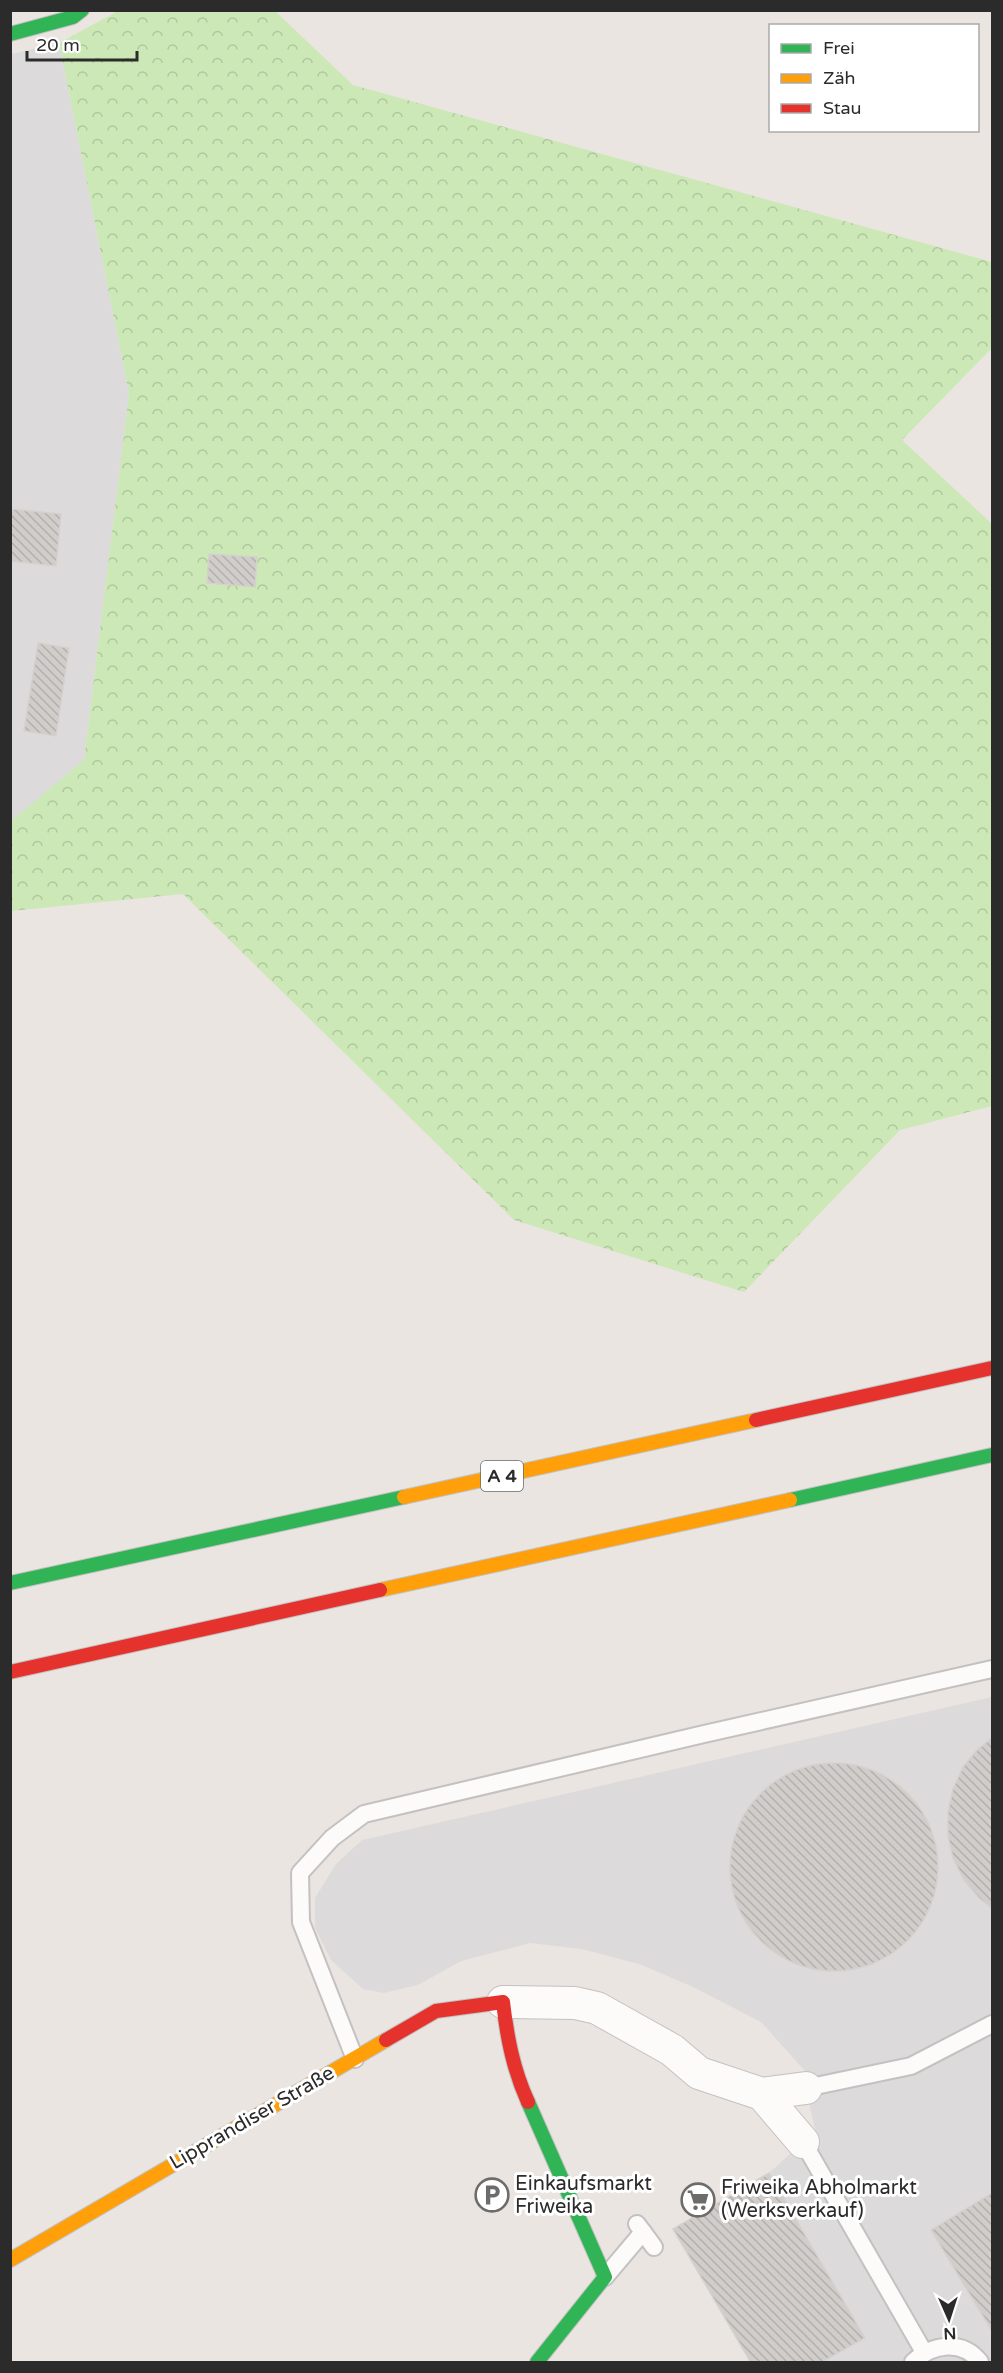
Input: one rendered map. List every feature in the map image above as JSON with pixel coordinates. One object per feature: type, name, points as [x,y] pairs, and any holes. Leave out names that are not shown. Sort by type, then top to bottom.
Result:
[{"type":"main road","points":[[10,34],[73,17],[82,10]]},
{"type":"main road","name":"A 4","points":[[10,1583],[993,1368]]},
{"type":"main road","points":[[10,1672],[993,1455]]},
{"type":"main road","points":[[503,2002],[507,2038],[518,2080],[603,2280],[543,2360]]},
{"type":"main road","name":"Lipprandiser Straße","points":[[10,2260],[436,2011],[503,2002]]},
{"type":"street","name":"Lipprandiser Straße","points":[[503,2002],[575,2003],[597,2008],[672,2050],[699,2073],[762,2094]]},
{"type":"street","points":[[762,2094],[806,2088]]},
{"type":"street","points":[[762,2094],[803,2142]]},
{"type":"lane","points":[[355,2059],[301,1922],[300,1873],[332,1838],[364,1814],[993,1669]]},
{"type":"lane","points":[[806,2088],[910,2066],[993,2024]]},
{"type":"lane","points":[[803,2142],[919,2357],[937,2347],[951,2346],[964,2350],[980,2362]]},
{"type":"lane","points":[[609,2299],[603,2280],[640,2228],[654,2247]]},
{"type":"shaded area","points":[[59,43],[129,394],[84,761],[11,821],[11,54]]},
{"type":"shaded area","points":[[992,1697],[992,2362],[747,2362],[750,2360],[769,2173],[803,2142],[816,2134],[806,2088],[805,2071],[761,2022],[693,1987],[642,1965],[582,1949],[530,1943],[461,1961],[418,1985],[384,1993],[363,1989],[331,1960],[315,1928],[315,1898],[336,1864],[362,1840]]},
{"type":"green space","points":[[118,11],[275,11],[353,85],[992,262],[992,348],[902,440],[992,524],[992,1106],[900,1130],[744,1292],[514,1220],[183,894],[11,911],[11,821],[84,760],[129,394],[59,43]]},
{"type":"building","points":[[11,509],[61,514],[56,566],[10,561]]},
{"type":"building","points":[[209,554],[257,557],[255,587],[207,583]]},
{"type":"building","points":[[38,643],[69,648],[56,736],[24,731]]},
{"type":"building","points":[[992,1738],[992,1908],[979,1898],[964,1880],[953,1858],[948,1836],[948,1812],[953,1789],[963,1767],[978,1749]]},
{"type":"building","points":[[824,1763],[844,1763],[864,1767],[883,1775],[908,1793],[921,1809],[930,1827],[938,1857],[934,1897],[930,1907],[921,1925],[908,1941],[892,1954],[864,1967],[844,1971],[824,1971],[804,1967],[785,1959],[760,1941],[747,1925],[734,1897],[730,1877],[730,1857],[734,1837],[742,1818],[760,1793],[776,1780],[804,1767]]},
{"type":"building","points":[[769,2173],[865,2338],[822,2362],[747,2362],[750,2361],[673,2229]]},
{"type":"building","points":[[992,2193],[992,2331],[931,2230]]},
{"type":"traffic: fast","points":[[10,34],[73,17],[82,10]]},
{"type":"traffic: fast","points":[[790,1500],[992,1455]]},
{"type":"traffic: fast","points":[[10,1583],[404,1497]]},
{"type":"traffic: fast","points":[[528,2102],[605,2277],[537,2362]]},
{"type":"traffic: slow","points":[[404,1497],[756,1420]]},
{"type":"traffic: slow","points":[[380,1590],[790,1500]]},
{"type":"traffic: slow","points":[[10,2260],[386,2040]]},
{"type":"traffic: jam","points":[[756,1420],[992,1368]]},
{"type":"traffic: jam","points":[[10,1672],[380,1590]]},
{"type":"traffic: jam","points":[[386,2040],[436,2011],[503,2002],[511,2053],[528,2102]]},
{"type":"place","name":"Einkaufsmarkt Friweika","points":[[492,2195]]},
{"type":"place","name":"Friweika Abholmarkt (Werksverkauf)","points":[[698,2200]]}]
